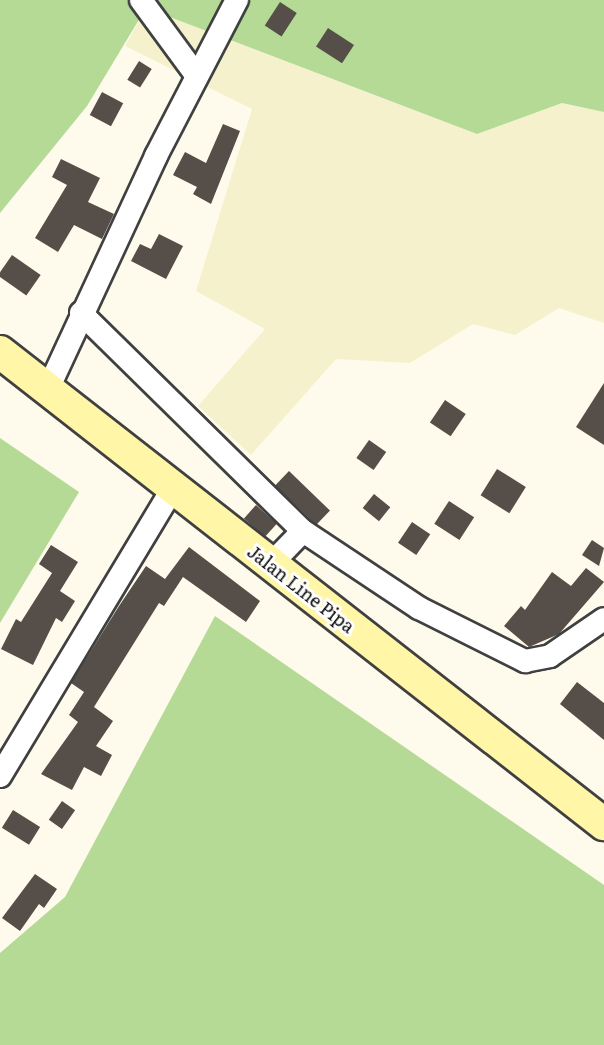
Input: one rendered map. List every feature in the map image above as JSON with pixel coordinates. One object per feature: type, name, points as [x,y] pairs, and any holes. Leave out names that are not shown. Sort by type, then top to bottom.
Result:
[{"type":"main road","name":"Jalan Line Pipa","points":[[0,352],[270,566],[604,824]]},
{"type":"street","points":[[141,0],[196,75]]},
{"type":"street","points":[[48,389],[81,313],[196,75],[237,0]]},
{"type":"street","points":[[81,313],[303,531],[419,608],[509,657],[550,656],[604,619]]},
{"type":"street","points":[[0,776],[173,488]]},
{"type":"street","points":[[270,566],[303,531]]},
{"type":"shaded area","points":[[146,8],[477,134],[562,103],[604,112],[604,323],[559,308],[515,335],[473,324],[410,363],[336,359],[251,455],[198,406],[265,329],[196,291],[252,109],[125,46]]},
{"type":"green space","points":[[0,0],[604,0],[604,112],[562,103],[477,134],[146,8],[87,106],[0,213]]},
{"type":"green space","points":[[0,438],[79,492],[0,623]]},
{"type":"green space","points":[[215,616],[604,885],[604,1045],[0,1045],[0,953],[65,897]]},
{"type":"building","points":[[280,2],[297,13],[282,36],[265,25]]},
{"type":"building","points":[[328,28],[354,45],[342,63],[316,46]]},
{"type":"building","points":[[139,61],[152,69],[140,88],[127,80]]},
{"type":"building","points":[[102,92],[123,103],[111,126],[90,115]]},
{"type":"building","points":[[223,124],[240,131],[211,204],[193,194],[197,187],[173,175],[185,152],[206,163]]},
{"type":"building","points":[[61,159],[100,178],[88,202],[114,214],[102,239],[74,225],[58,252],[35,238],[67,185],[52,177]]},
{"type":"building","points":[[159,234],[183,246],[166,279],[131,261],[140,244],[151,249]]},
{"type":"building","points":[[12,255],[41,275],[26,296],[0,277],[0,272]]},
{"type":"building","points":[[604,383],[604,445],[576,427]]},
{"type":"building","points":[[445,400],[466,414],[451,436],[430,422]]},
{"type":"building","points":[[369,440],[386,452],[374,470],[356,458]]},
{"type":"building","points":[[497,469],[526,487],[509,513],[481,495]]},
{"type":"building","points":[[289,471],[330,511],[316,525],[275,485]]},
{"type":"building","points":[[374,494],[390,507],[379,521],[363,508]]},
{"type":"building","points":[[449,501],[474,517],[459,540],[434,524]]},
{"type":"building","points":[[256,505],[277,524],[265,537],[244,518]]},
{"type":"building","points":[[412,522],[430,534],[416,555],[398,543]]},
{"type":"building","points":[[592,540],[604,548],[599,566],[582,555]]},
{"type":"building","points":[[51,545],[78,562],[60,591],[75,601],[62,622],[56,618],[33,665],[1,649],[16,619],[21,622],[52,573],[39,564]]},
{"type":"building","points":[[189,547],[260,601],[246,622],[183,577],[164,606],[159,603],[94,707],[113,721],[96,746],[112,755],[101,776],[84,767],[72,790],[41,774],[78,722],[69,715],[84,692],[71,683],[119,606],[146,566],[165,579]]},
{"type":"building","points":[[586,568],[604,582],[559,634],[529,647],[504,626],[521,606],[525,610],[552,572],[571,586]]},
{"type":"building","points":[[577,682],[604,703],[604,740],[560,704]]},
{"type":"building","points":[[62,801],[75,810],[62,829],[49,820]]},
{"type":"building","points":[[13,810],[40,827],[29,845],[2,828]]},
{"type":"building","points":[[35,874],[57,889],[44,908],[39,904],[20,931],[2,918]]}]
